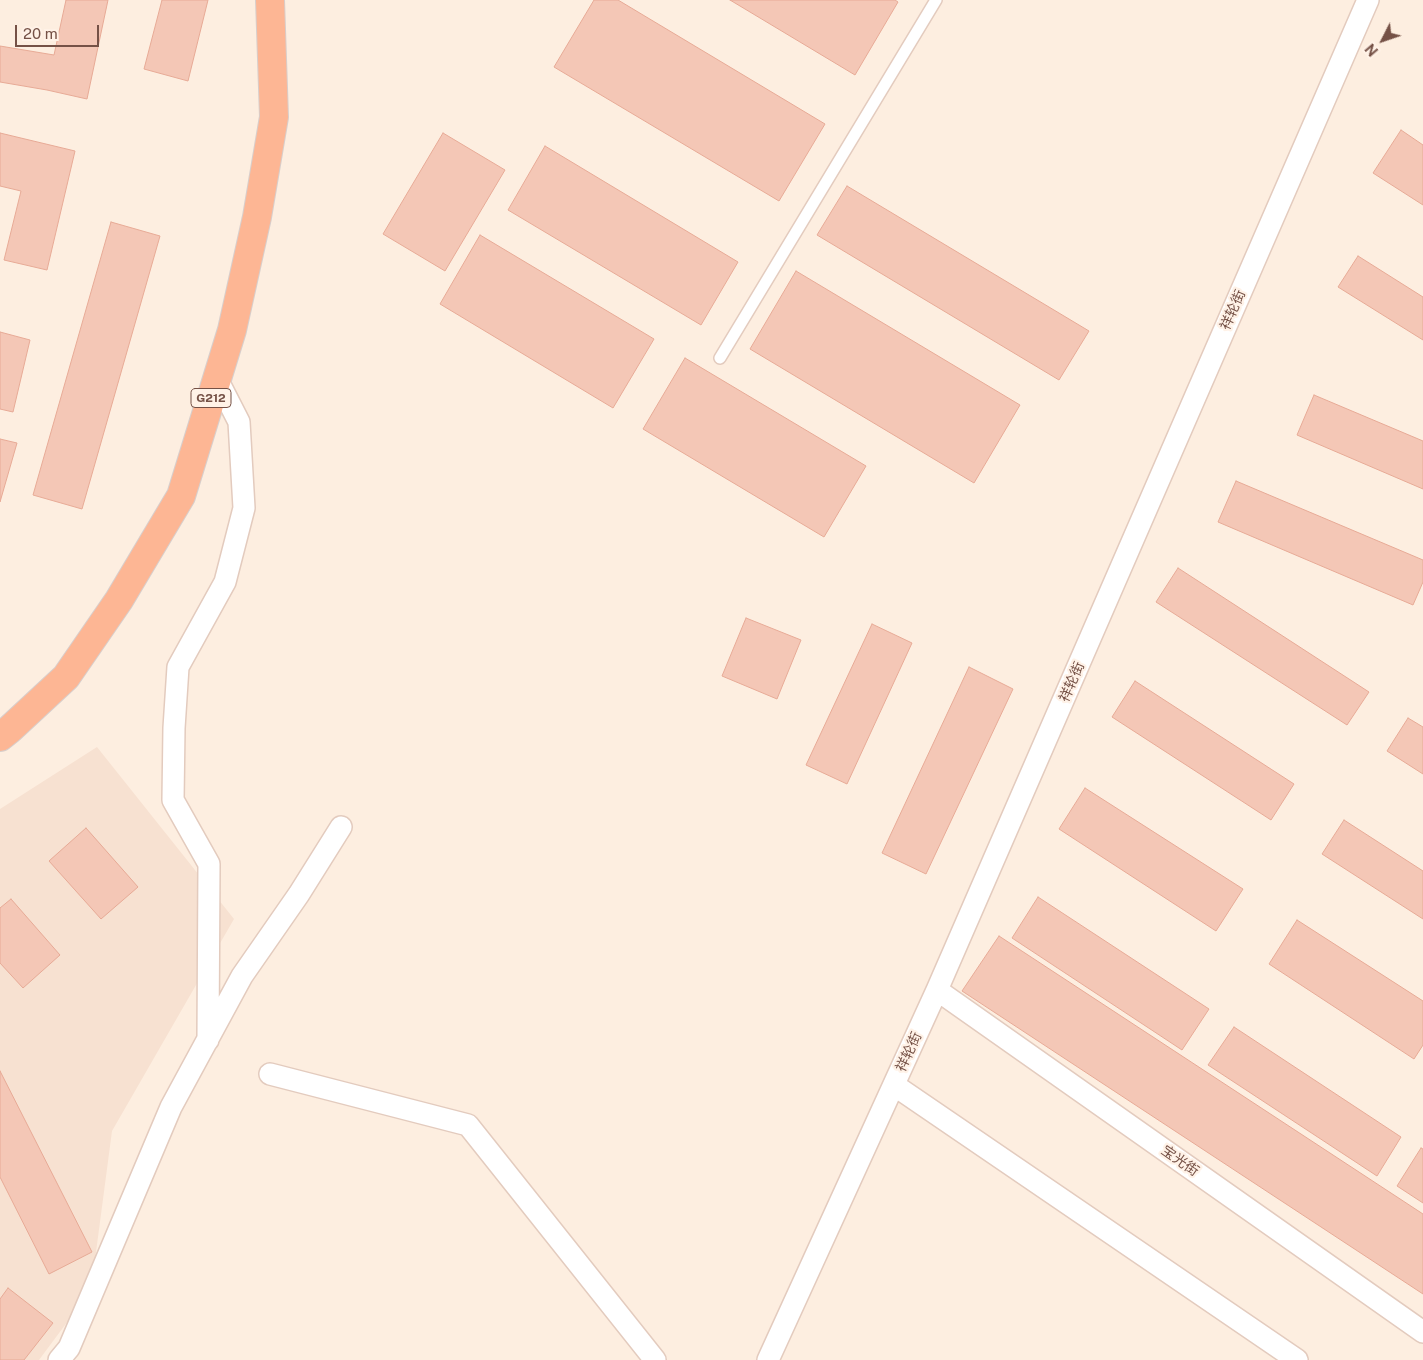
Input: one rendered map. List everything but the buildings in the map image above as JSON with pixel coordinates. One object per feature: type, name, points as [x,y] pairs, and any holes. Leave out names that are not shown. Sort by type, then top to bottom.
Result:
[{"type":"highway","name":"G212","points":[[0,737],[66,677],[119,600],[181,496],[232,330],[257,217],[274,118],[270,0]]},
{"type":"street","name":"祥轮街","points":[[768,1360],[938,990],[1368,0]]},
{"type":"street","points":[[208,1040],[210,864],[173,800],[173,782],[178,667],[225,582],[244,508],[239,422],[217,379]]},
{"type":"street","points":[[59,1360],[69,1348],[172,1107],[242,976],[299,894],[340,827]]},
{"type":"street","name":"宝光街","points":[[938,990],[1423,1332]]},
{"type":"street","points":[[270,1074],[468,1125],[655,1360]]},
{"type":"street","points":[[894,1085],[1297,1360]]},
{"type":"lane","points":[[720,358],[936,0]]},
{"type":"shaded area","points":[[97,747],[234,919],[112,1131],[91,1290],[39,1360],[0,1360],[0,809]]}]
